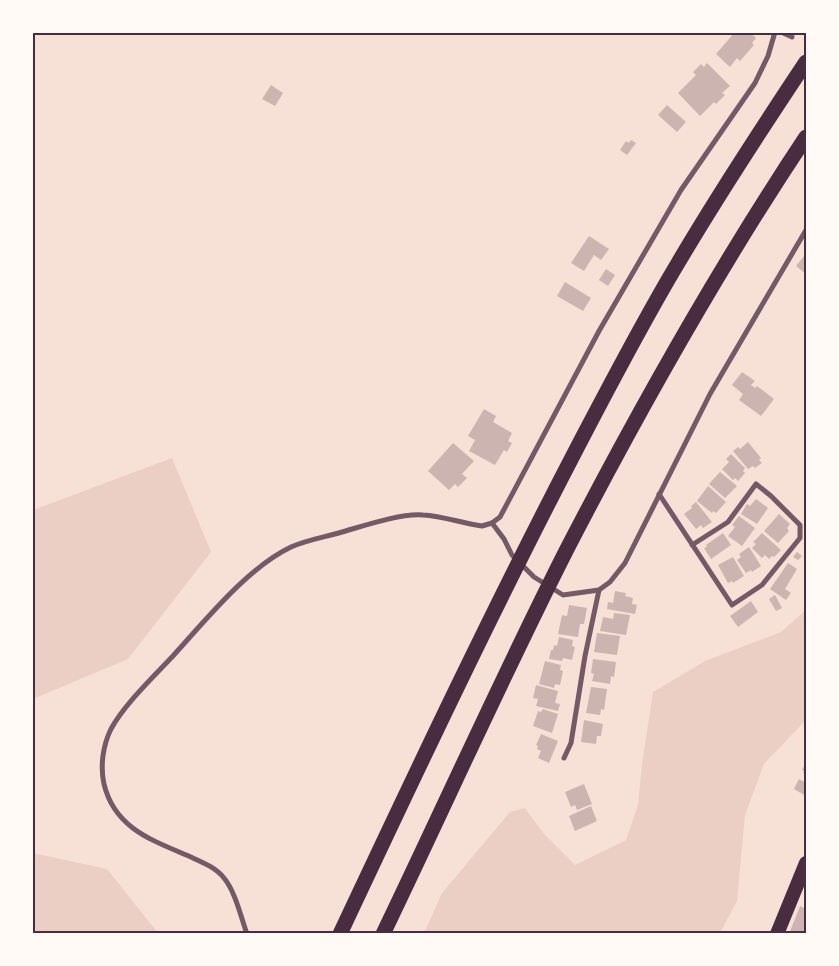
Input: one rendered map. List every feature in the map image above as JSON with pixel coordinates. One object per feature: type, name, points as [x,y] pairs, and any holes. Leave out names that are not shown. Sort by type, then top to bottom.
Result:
[{"type":"highway","points":[[340,934],[534,530],[616,373],[678,264],[746,152],[806,62]]},
{"type":"highway","points":[[383,934],[498,689],[568,549],[648,399],[709,294],[806,137]]},
{"type":"highway","points":[[777,934],[806,863]]},
{"type":"street","points":[[247,934],[225,878],[208,864],[139,833],[128,826],[110,801],[104,784],[102,767],[104,748],[111,729],[158,672],[250,575],[269,560],[291,547],[314,539],[405,516],[422,515],[482,526],[492,524],[500,517],[599,331],[680,190],[755,82],[768,56],[775,32]]},
{"type":"street","points":[[781,32],[792,37]]},
{"type":"street","points":[[492,524],[518,560],[534,577],[563,594],[599,590],[610,582],[625,563],[714,387],[806,230]]},
{"type":"street","points":[[659,494],[692,545],[732,605],[762,585],[800,538],[800,525],[756,484],[728,522],[692,545]]},
{"type":"street","points":[[564,758],[571,743],[585,656],[599,590]]},
{"type":"shaded area","points":[[172,458],[211,552],[128,659],[33,699],[33,510]]},
{"type":"shaded area","points":[[806,610],[806,720],[764,764],[745,815],[737,901],[720,933],[424,933],[442,893],[510,812],[525,808],[544,834],[575,865],[626,840],[638,805],[653,692],[705,661],[781,632]]},
{"type":"shaded area","points":[[33,853],[107,869],[158,933],[33,933]]},
{"type":"building","points":[[735,32],[750,32],[756,38],[752,43],[754,45],[740,61],[737,58],[730,67],[716,54]]},
{"type":"building","points":[[707,63],[730,86],[722,93],[725,95],[716,104],[714,102],[700,116],[678,93],[696,75],[693,72],[701,64],[704,67]]},
{"type":"building","points":[[271,85],[283,93],[275,106],[262,99]]},
{"type":"building","points":[[667,105],[686,122],[677,132],[658,115]]},
{"type":"building","points":[[631,140],[636,143],[627,155],[620,150],[626,141],[629,143]]},
{"type":"building","points":[[589,236],[609,249],[601,260],[594,255],[584,271],[571,263]]},
{"type":"building","points":[[804,256],[806,258],[806,274],[796,266]]},
{"type":"building","points":[[606,269],[615,275],[608,286],[599,280]]},
{"type":"building","points":[[565,282],[591,298],[583,311],[557,296]]},
{"type":"building","points":[[742,372],[755,381],[751,385],[755,388],[757,386],[774,399],[761,416],[739,400],[743,394],[732,385]]},
{"type":"building","points":[[484,409],[496,416],[493,422],[512,433],[508,441],[512,443],[507,452],[504,450],[495,465],[469,451],[475,440],[468,436]]},
{"type":"building","points":[[748,442],[761,458],[759,460],[762,463],[755,468],[753,466],[748,469],[733,451],[738,447],[740,449]]},
{"type":"building","points":[[453,443],[474,461],[462,474],[467,478],[458,487],[455,484],[449,490],[428,471]]},
{"type":"building","points":[[731,454],[745,468],[743,471],[745,473],[738,481],[735,478],[733,480],[722,469],[729,462],[726,459]]},
{"type":"building","points":[[720,472],[737,486],[725,498],[709,484]]},
{"type":"building","points":[[708,486],[726,502],[716,513],[713,511],[712,513],[697,501]]},
{"type":"building","points":[[756,499],[768,508],[757,524],[741,514],[747,504],[750,506]]},
{"type":"building","points":[[696,502],[712,522],[703,528],[701,525],[696,529],[684,514]]},
{"type":"building","points":[[779,514],[790,524],[787,528],[789,531],[778,543],[764,531]]},
{"type":"building","points":[[739,516],[755,528],[742,546],[728,536],[735,527],[732,525]]},
{"type":"building","points":[[723,533],[731,545],[711,559],[704,548]]},
{"type":"building","points":[[762,533],[781,550],[769,559],[765,555],[762,558],[752,548],[756,544],[753,542]]},
{"type":"building","points":[[749,547],[761,566],[752,572],[751,570],[746,573],[737,560],[741,557],[739,554]]},
{"type":"building","points":[[797,552],[802,556],[798,560],[793,557]]},
{"type":"building","points":[[733,557],[744,576],[733,583],[732,581],[728,583],[718,565]]},
{"type":"building","points":[[788,563],[797,569],[785,589],[791,593],[786,600],[770,589]]},
{"type":"building","points":[[615,591],[626,593],[625,596],[633,598],[632,604],[637,605],[635,614],[607,609],[608,602],[613,603]]},
{"type":"building","points":[[775,595],[782,608],[776,611],[769,599]]},
{"type":"building","points":[[751,601],[758,612],[738,627],[730,616]]},
{"type":"building","points":[[569,605],[587,608],[584,624],[580,624],[578,637],[558,634],[562,615],[567,616]]},
{"type":"building","points":[[614,613],[630,615],[626,635],[600,631],[603,617],[613,619]]},
{"type":"building","points":[[597,633],[620,636],[617,655],[594,652]]},
{"type":"building","points":[[559,637],[573,640],[572,646],[575,647],[572,660],[563,658],[562,661],[549,659],[554,645],[557,646]]},
{"type":"building","points":[[593,659],[616,662],[614,677],[611,676],[610,684],[592,681],[594,674],[591,673]]},
{"type":"building","points":[[545,661],[561,665],[560,670],[563,671],[560,685],[555,684],[554,688],[539,684]]},
{"type":"building","points":[[536,685],[558,691],[555,703],[560,704],[558,711],[536,706],[538,699],[533,698]]},
{"type":"building","points":[[591,687],[607,689],[604,710],[601,709],[600,715],[586,713]]},
{"type":"building","points":[[543,709],[558,714],[552,733],[533,726],[538,711],[541,712]]},
{"type":"building","points":[[584,720],[603,724],[601,736],[597,736],[596,744],[581,742]]},
{"type":"building","points":[[541,734],[558,741],[549,763],[538,758],[541,751],[537,749],[538,746],[536,745]]},
{"type":"building","points":[[806,762],[806,774],[802,770]]},
{"type":"building","points":[[799,779],[806,783],[806,796],[794,789]]},
{"type":"building","points":[[584,784],[592,804],[577,810],[575,805],[571,807],[565,792]]},
{"type":"building","points":[[591,806],[597,821],[575,831],[569,816]]},
{"type":"building","points":[[800,906],[806,909],[806,934],[789,934]]}]
